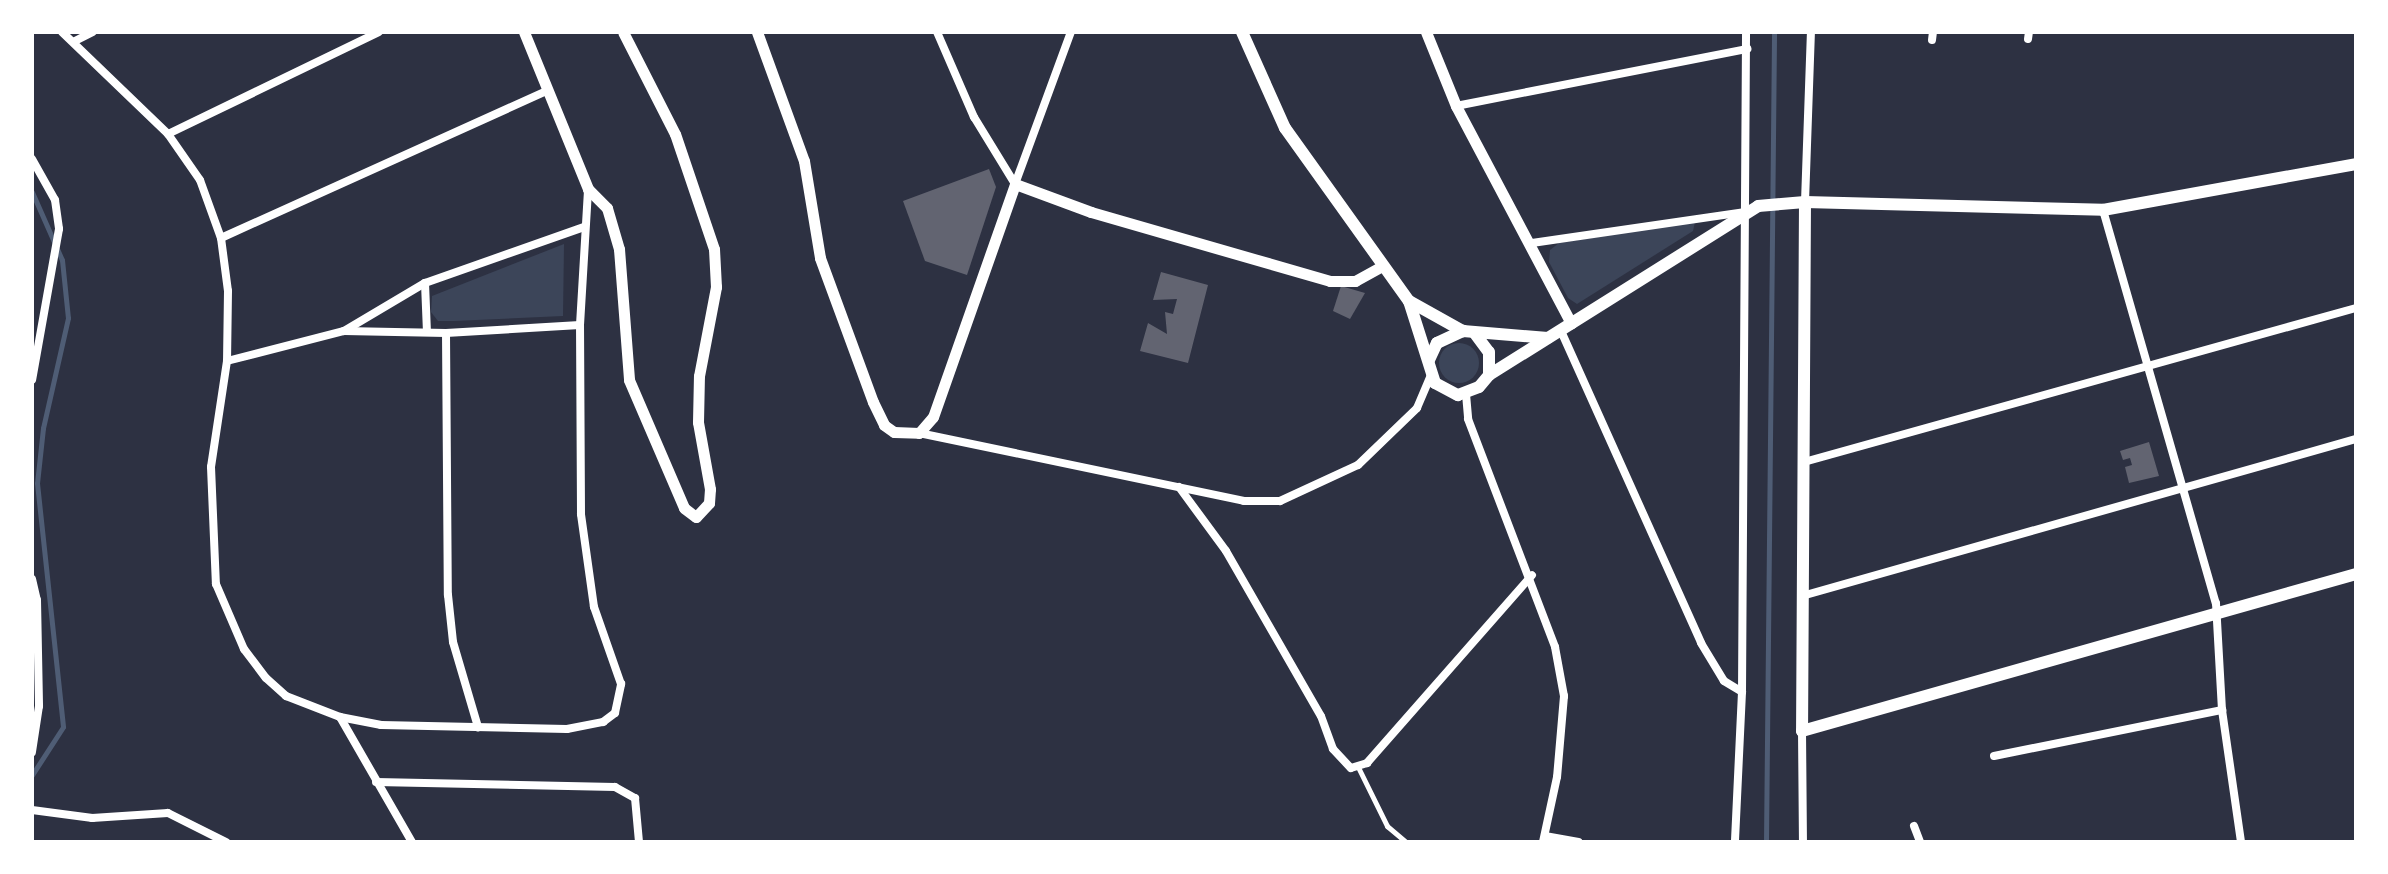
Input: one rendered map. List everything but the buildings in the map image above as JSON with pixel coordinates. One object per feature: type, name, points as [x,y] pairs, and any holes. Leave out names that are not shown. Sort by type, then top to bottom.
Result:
[{"type":"main road","points":[[1242,32],[1285,128],[1380,267],[1409,301],[1431,375],[1449,393],[1466,394],[1489,375],[1758,206],[1805,202],[2103,210],[2356,164]]},
{"type":"main road","points":[[1805,202],[1802,731],[2356,574]]},
{"type":"main road","points":[[1409,301],[1470,333],[1489,352],[1489,375]]},
{"type":"main road","points":[[1429,360],[1437,343],[1470,333],[1548,338]]},
{"type":"street","points":[[62,32],[75,41],[168,134],[200,180],[221,238],[228,291],[227,361],[211,467],[216,584],[244,649],[266,678],[286,696],[340,717],[381,725],[567,729],[603,722],[621,699],[621,684],[585,569],[580,325],[588,189]]},
{"type":"street","points":[[75,41],[93,32]]},
{"type":"street","points":[[168,134],[379,32]]},
{"type":"street","points":[[524,32],[588,189],[607,208],[619,249],[629,380],[684,508],[696,517],[709,503],[710,489],[698,422],[699,376],[716,287],[714,249],[675,134],[623,32]]},
{"type":"street","points":[[757,32],[804,161],[820,258],[884,425],[904,435],[919,433],[1244,501],[1280,501],[1358,465],[1417,408],[1431,375]]},
{"type":"street","points":[[937,32],[980,129],[1015,184],[1079,208],[1330,281],[1355,281],[1380,267]]},
{"type":"street","points":[[919,433],[933,417],[1071,32]]},
{"type":"street","points":[[1426,32],[1456,106],[1532,243],[1701,643],[1724,681],[1742,692]]},
{"type":"street","points":[[1735,842],[1742,692],[1746,32]]},
{"type":"street","points":[[1805,202],[1811,32]]},
{"type":"street","points":[[1456,106],[1747,49]]},
{"type":"street","points":[[221,238],[547,91]]},
{"type":"street","points":[[32,159],[55,200],[59,229],[32,380]]},
{"type":"street","points":[[2103,210],[2215,616],[2222,710],[2241,842]]},
{"type":"street","points":[[1532,243],[1744,212]]},
{"type":"street","points":[[344,331],[425,283],[584,227]]},
{"type":"street","points":[[425,283],[427,332]]},
{"type":"street","points":[[1804,462],[2356,308]]},
{"type":"street","points":[[227,361],[344,331],[446,333],[580,325]]},
{"type":"street","points":[[446,333],[448,595],[453,642],[478,727]]},
{"type":"street","points":[[1466,394],[1468,419],[1532,575],[1555,647],[1564,696],[1562,747],[1544,839],[1578,842]]},
{"type":"street","points":[[1802,596],[2356,439]]},
{"type":"street","points":[[1179,487],[1248,588],[1321,716],[1333,749],[1343,763],[1358,767],[1532,575]]},
{"type":"street","points":[[32,579],[39,706],[32,752]]},
{"type":"street","points":[[1994,756],[2222,710]]},
{"type":"street","points":[[340,717],[412,842]]},
{"type":"street","points":[[1802,731],[1803,842]]},
{"type":"street","points":[[376,782],[615,787],[635,798],[639,842]]},
{"type":"street","points":[[32,810],[92,818],[168,813],[226,842]]},
{"type":"street","points":[[1914,826],[1920,842]]},
{"type":"lane","points":[[1358,767],[1387,826],[1406,842]]},
{"type":"shaded area","points":[[1695,222],[1693,231],[1577,304],[1568,298],[1549,262],[1550,250],[1559,243]]},
{"type":"shaded area","points":[[564,244],[563,316],[438,321],[431,312],[432,296]]},
{"type":"shaded area","points":[[1459,343],[1473,349],[1479,363],[1473,377],[1459,383],[1445,377],[1439,363],[1445,349]]},
{"type":"waterway","points":[[1766,842],[1774,32]]},
{"type":"waterway","points":[[32,192],[62,260],[68,318],[43,428],[37,483],[63,727],[32,775]]}]
